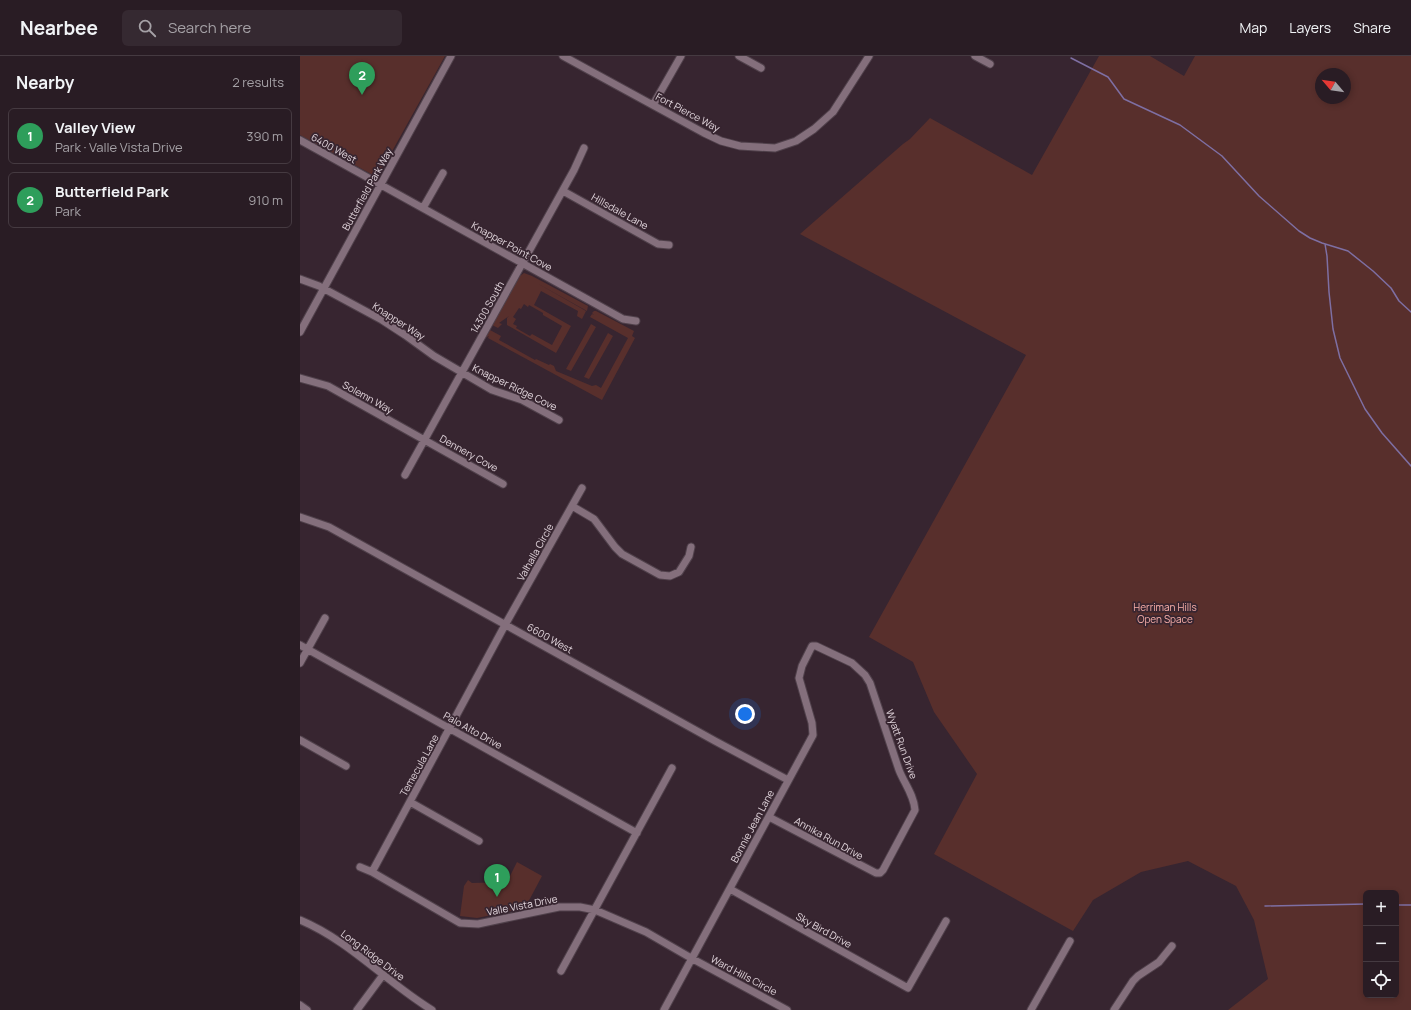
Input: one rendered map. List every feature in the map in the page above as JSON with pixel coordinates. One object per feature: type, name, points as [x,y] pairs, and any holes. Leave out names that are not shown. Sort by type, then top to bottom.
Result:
[{"type":"street","name":"Butterfield Park Way","points":[[300,332],[451,56]]},
{"type":"street","name":"Fort Pierce Way","points":[[563,56],[721,141],[740,146],[775,148],[796,141],[814,129],[833,112],[869,56]]},
{"type":"street","points":[[653,105],[681,56]]},
{"type":"street","points":[[739,56],[761,68]]},
{"type":"street","points":[[975,56],[990,64]]},
{"type":"street","name":"6400 West","points":[[300,140],[380,185]]},
{"type":"street","name":"14300 South","points":[[405,475],[563,191],[584,148]]},
{"type":"street","points":[[423,208],[444,173]]},
{"type":"street","name":"Knapper Point Cove","points":[[380,185],[623,319],[636,321]]},
{"type":"street","name":"Hillsdale Lane","points":[[563,191],[658,244],[669,245]]},
{"type":"street","name":"Knapper Way","points":[[300,279],[324,288],[382,320],[434,356],[462,373]]},
{"type":"street","name":"Knapper Ridge Cove","points":[[462,373],[492,390],[522,400],[559,420]]},
{"type":"street","name":"Solemn Way","points":[[300,378],[328,386],[424,440]]},
{"type":"street","name":"Dennery Cove","points":[[424,440],[503,484]]},
{"type":"street","name":"Valhalla Circle","points":[[505,625],[582,488]]},
{"type":"street","points":[[572,506],[594,519],[622,554],[660,575],[670,576],[679,572],[689,556],[691,547]]},
{"type":"street","name":"6600 West","points":[[300,517],[322,523],[708,738],[788,780]]},
{"type":"street","points":[[300,664],[325,618]]},
{"type":"street","name":"Temecula Lane","points":[[372,872],[505,625]]},
{"type":"street","name":"Palo Alto Drive","points":[[300,645],[637,833]]},
{"type":"street","name":"Bonnie Jean Lane","points":[[664,1010],[813,735],[812,723],[799,678],[802,666],[812,646]]},
{"type":"street","name":"Wyatt Run Drive","points":[[812,646],[852,663],[865,675],[870,683],[904,783],[911,792],[915,810],[880,873]]},
{"type":"street","points":[[300,740],[346,766]]},
{"type":"street","points":[[561,971],[672,768]]},
{"type":"street","points":[[410,802],[479,841]]},
{"type":"street","name":"Annika Run Drive","points":[[769,817],[871,872],[880,873]]},
{"type":"street","name":"Valle Vista Drive","points":[[360,867],[372,872],[460,923],[478,924],[560,907],[580,907],[595,910],[646,932],[691,958]]},
{"type":"street","name":"Sky Bird Drive","points":[[730,889],[908,988],[946,921]]},
{"type":"street","name":"Long Ridge Drive","points":[[300,920],[314,926],[343,943],[383,975],[432,1010]]},
{"type":"street","points":[[1031,1010],[1070,941]]},
{"type":"street","points":[[1114,1010],[1133,981],[1159,962],[1172,946]]},
{"type":"street","name":"Ward Hills Circle","points":[[691,958],[787,1010]]},
{"type":"street","points":[[357,1010],[383,975]]},
{"type":"street","points":[[300,1005],[307,1010]]},
{"type":"green space","points":[[300,56],[445,56],[380,173],[373,175],[300,135]]},
{"type":"green space","name":"Herriman Hills Open Space","points":[[1099,56],[1150,56],[1184,76],[1195,56],[1411,56],[1411,1010],[1228,1010],[1268,979],[1254,920],[1236,886],[1188,861],[1141,872],[1093,900],[1073,931],[934,854],[977,774],[934,712],[913,662],[869,637],[1026,355],[800,234],[910,139],[930,118],[1032,175]]},
{"type":"green space","points":[[524,273],[532,276],[588,306],[587,311],[535,282],[586,311],[582,319],[577,316],[578,311],[541,291],[534,305],[571,326],[556,353],[507,325],[507,318],[509,316],[499,323],[502,324],[498,328],[492,325],[520,276]],"holes":[[[524,304],[528,307],[529,305],[562,326],[552,345],[532,334],[530,336],[516,328],[517,326],[513,324],[516,319],[513,317],[519,308],[521,309]]]},
{"type":"green space","points":[[594,311],[634,331],[632,336],[635,338],[602,400],[488,338],[489,336],[485,338],[490,330],[501,336],[499,340],[535,360],[536,359],[554,366],[556,371],[592,386],[596,385],[601,388],[628,338],[590,317],[592,314],[594,315],[592,313]]},
{"type":"green space","points":[[591,324],[596,327],[571,371],[566,369]]},
{"type":"green space","points":[[608,333],[613,336],[589,379],[584,377]]},
{"type":"green space","points":[[517,862],[542,876],[525,908],[477,918],[460,916],[464,886],[468,880],[472,883],[507,882]]},
{"type":"waterway","points":[[1071,58],[1108,77],[1124,99],[1180,125],[1222,156],[1259,196],[1299,231],[1322,243],[1348,251],[1391,288],[1399,301],[1411,312]]},
{"type":"waterway","points":[[1325,244],[1333,329],[1340,358],[1365,409],[1382,433],[1411,466]]},
{"type":"waterway","points":[[1265,906],[1363,904]]},
{"type":"waterway","points":[[1399,905],[1411,905]]},
{"type":"place","name":"Butterfield Park","points":[[362,95]]},
{"type":"place","name":"Valley View","points":[[497,897]]}]
